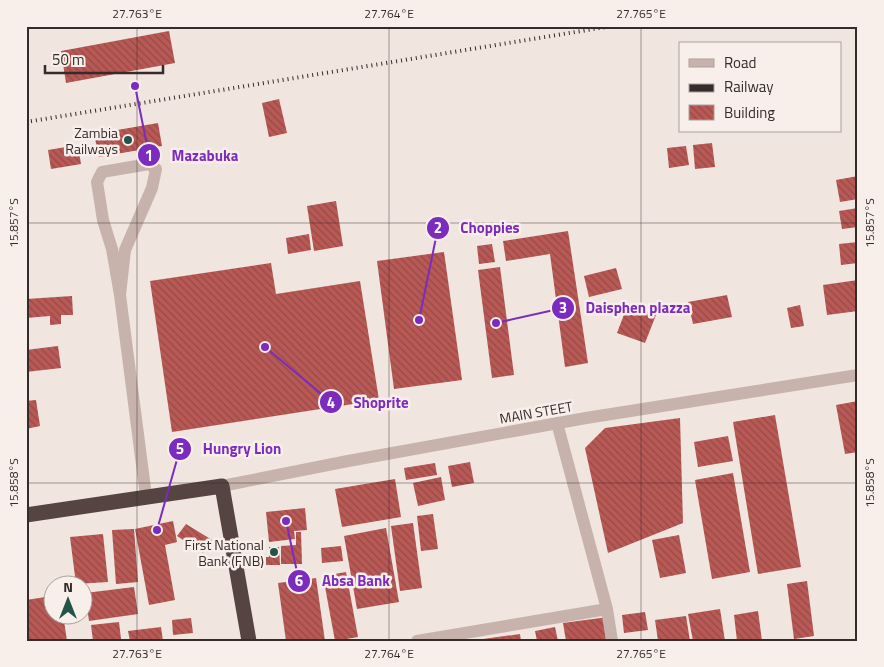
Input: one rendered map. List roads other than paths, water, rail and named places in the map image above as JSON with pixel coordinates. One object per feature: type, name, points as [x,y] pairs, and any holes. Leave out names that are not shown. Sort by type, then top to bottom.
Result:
[{"type":"highway","points":[[26,515],[222,486],[249,641]]},
{"type":"street","points":[[120,295],[125,250],[152,188],[156,168],[149,164],[102,172],[97,182],[103,220],[112,249],[120,295],[146,496]]},
{"type":"street","name":"MAIN STEET","points":[[222,486],[557,423],[858,375]]},
{"type":"street","points":[[557,423],[608,609],[612,641]]},
{"type":"street","points":[[417,641],[608,609]]},
{"type":"railway","points":[[26,122],[612,26]]},
{"type":"place","name":"Mazabuka","points":[[135,86]]},
{"type":"place","name":"Zambia Railways","points":[[128,140]]},
{"type":"place","name":"Choppies","points":[[419,320]]},
{"type":"place","name":"Daisphen plazza","points":[[496,323]]},
{"type":"place","name":"Shoprite","points":[[265,347]]},
{"type":"place","name":"Absa Bank","points":[[286,521]]},
{"type":"place","name":"Hungry Lion","points":[[157,530]]},
{"type":"place","name":"First National Bank (FNB)","points":[[274,552]]}]
